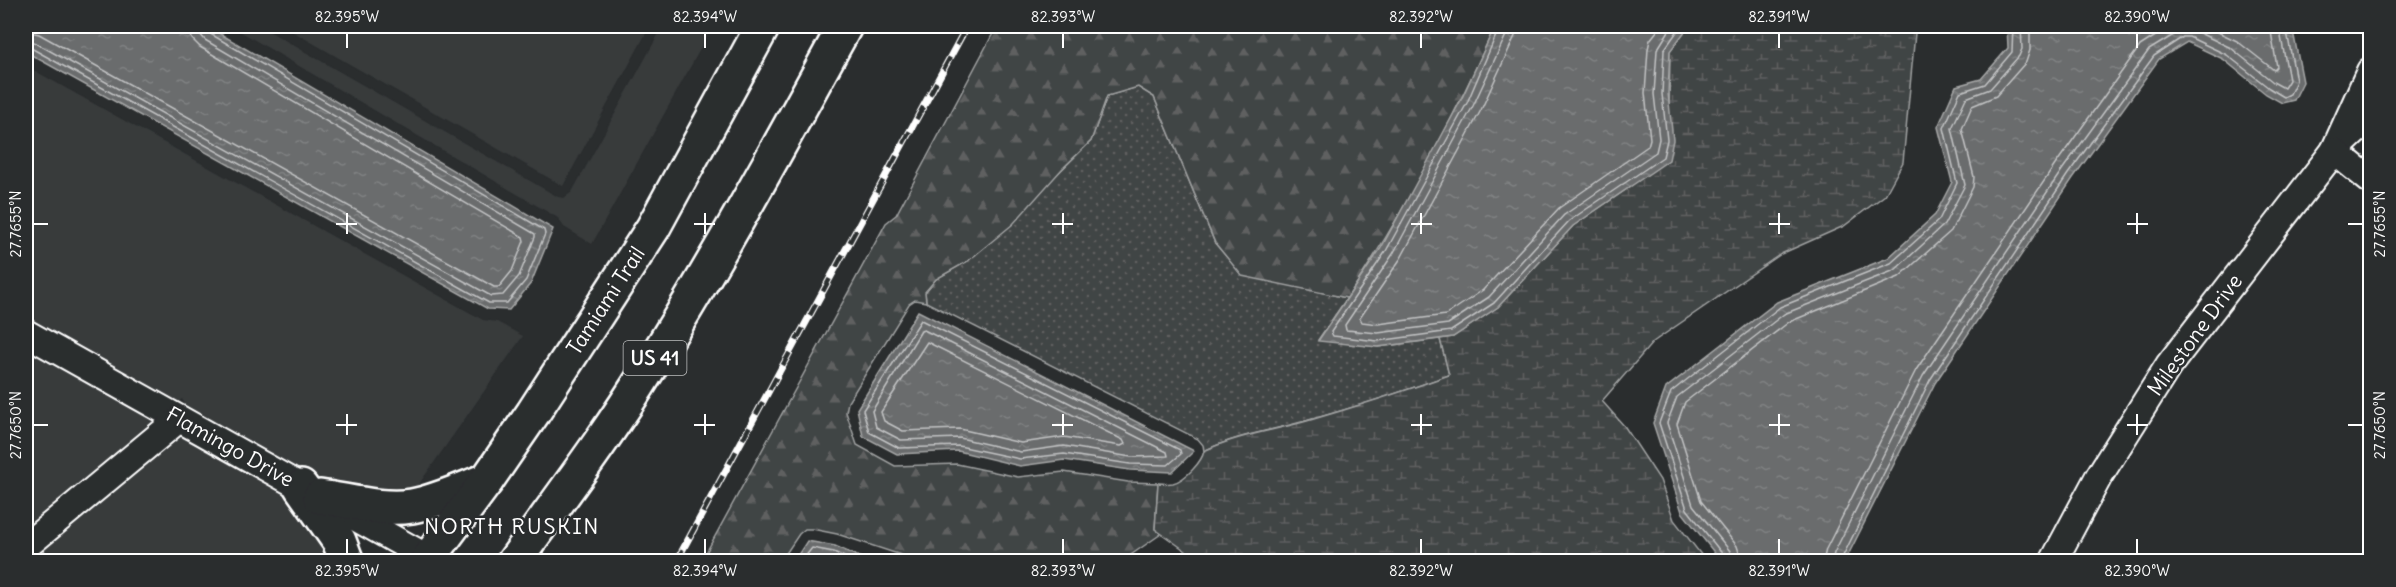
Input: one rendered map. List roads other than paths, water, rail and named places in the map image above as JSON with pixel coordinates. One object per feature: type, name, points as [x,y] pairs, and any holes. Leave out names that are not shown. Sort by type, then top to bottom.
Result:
[{"type":"main road","name":"Tamiami Trail","points":[[430,560],[578,346],[653,228],[763,26]]},
{"type":"main road","name":"US 41","points":[[514,561],[648,370],[714,262],[845,26]]},
{"type":"main road","points":[[310,492],[379,506],[411,506],[447,496],[487,480]]},
{"type":"main road","points":[[310,492],[339,541],[347,561]]},
{"type":"street","name":"Milestone Drive","points":[[2334,151],[2370,71]]},
{"type":"street","name":"Milestone Drive","points":[[2053,561],[2099,476],[2169,365],[2334,151],[2362,125],[2370,113]]},
{"type":"street","points":[[2334,151],[2370,180]]},
{"type":"street","name":"Flamingo Drive","points":[[26,333],[430,560]]},
{"type":"street","points":[[26,546],[179,419]]},
{"type":"water","points":[[26,26],[207,26],[553,229],[531,283],[509,310],[488,309],[26,52]]},
{"type":"water","points":[[1495,26],[1689,26],[1670,51],[1668,93],[1673,140],[1669,160],[1573,226],[1498,307],[1453,337],[1378,347],[1318,341],[1381,248],[1461,100]]},
{"type":"water","points":[[2007,26],[2292,26],[2303,82],[2294,100],[2282,103],[2266,94],[2223,59],[2187,42],[2159,59],[2073,178],[1935,383],[1845,561],[1721,561],[1682,512],[1653,423],[1666,388],[1777,302],[1888,258],[1935,215],[1952,182],[1938,127],[1956,86],[1981,79],[2008,48]]},
{"type":"water","points":[[918,311],[1194,451],[1172,472],[1130,470],[1064,460],[1020,466],[958,451],[897,454],[863,436],[857,409]]},
{"type":"water","points":[[807,541],[835,546],[868,561],[794,561]]},
{"type":"railway","points":[[676,562],[967,26]]},
{"type":"district","name":"NORTH RUSKIN","points":[[512,526]]}]
